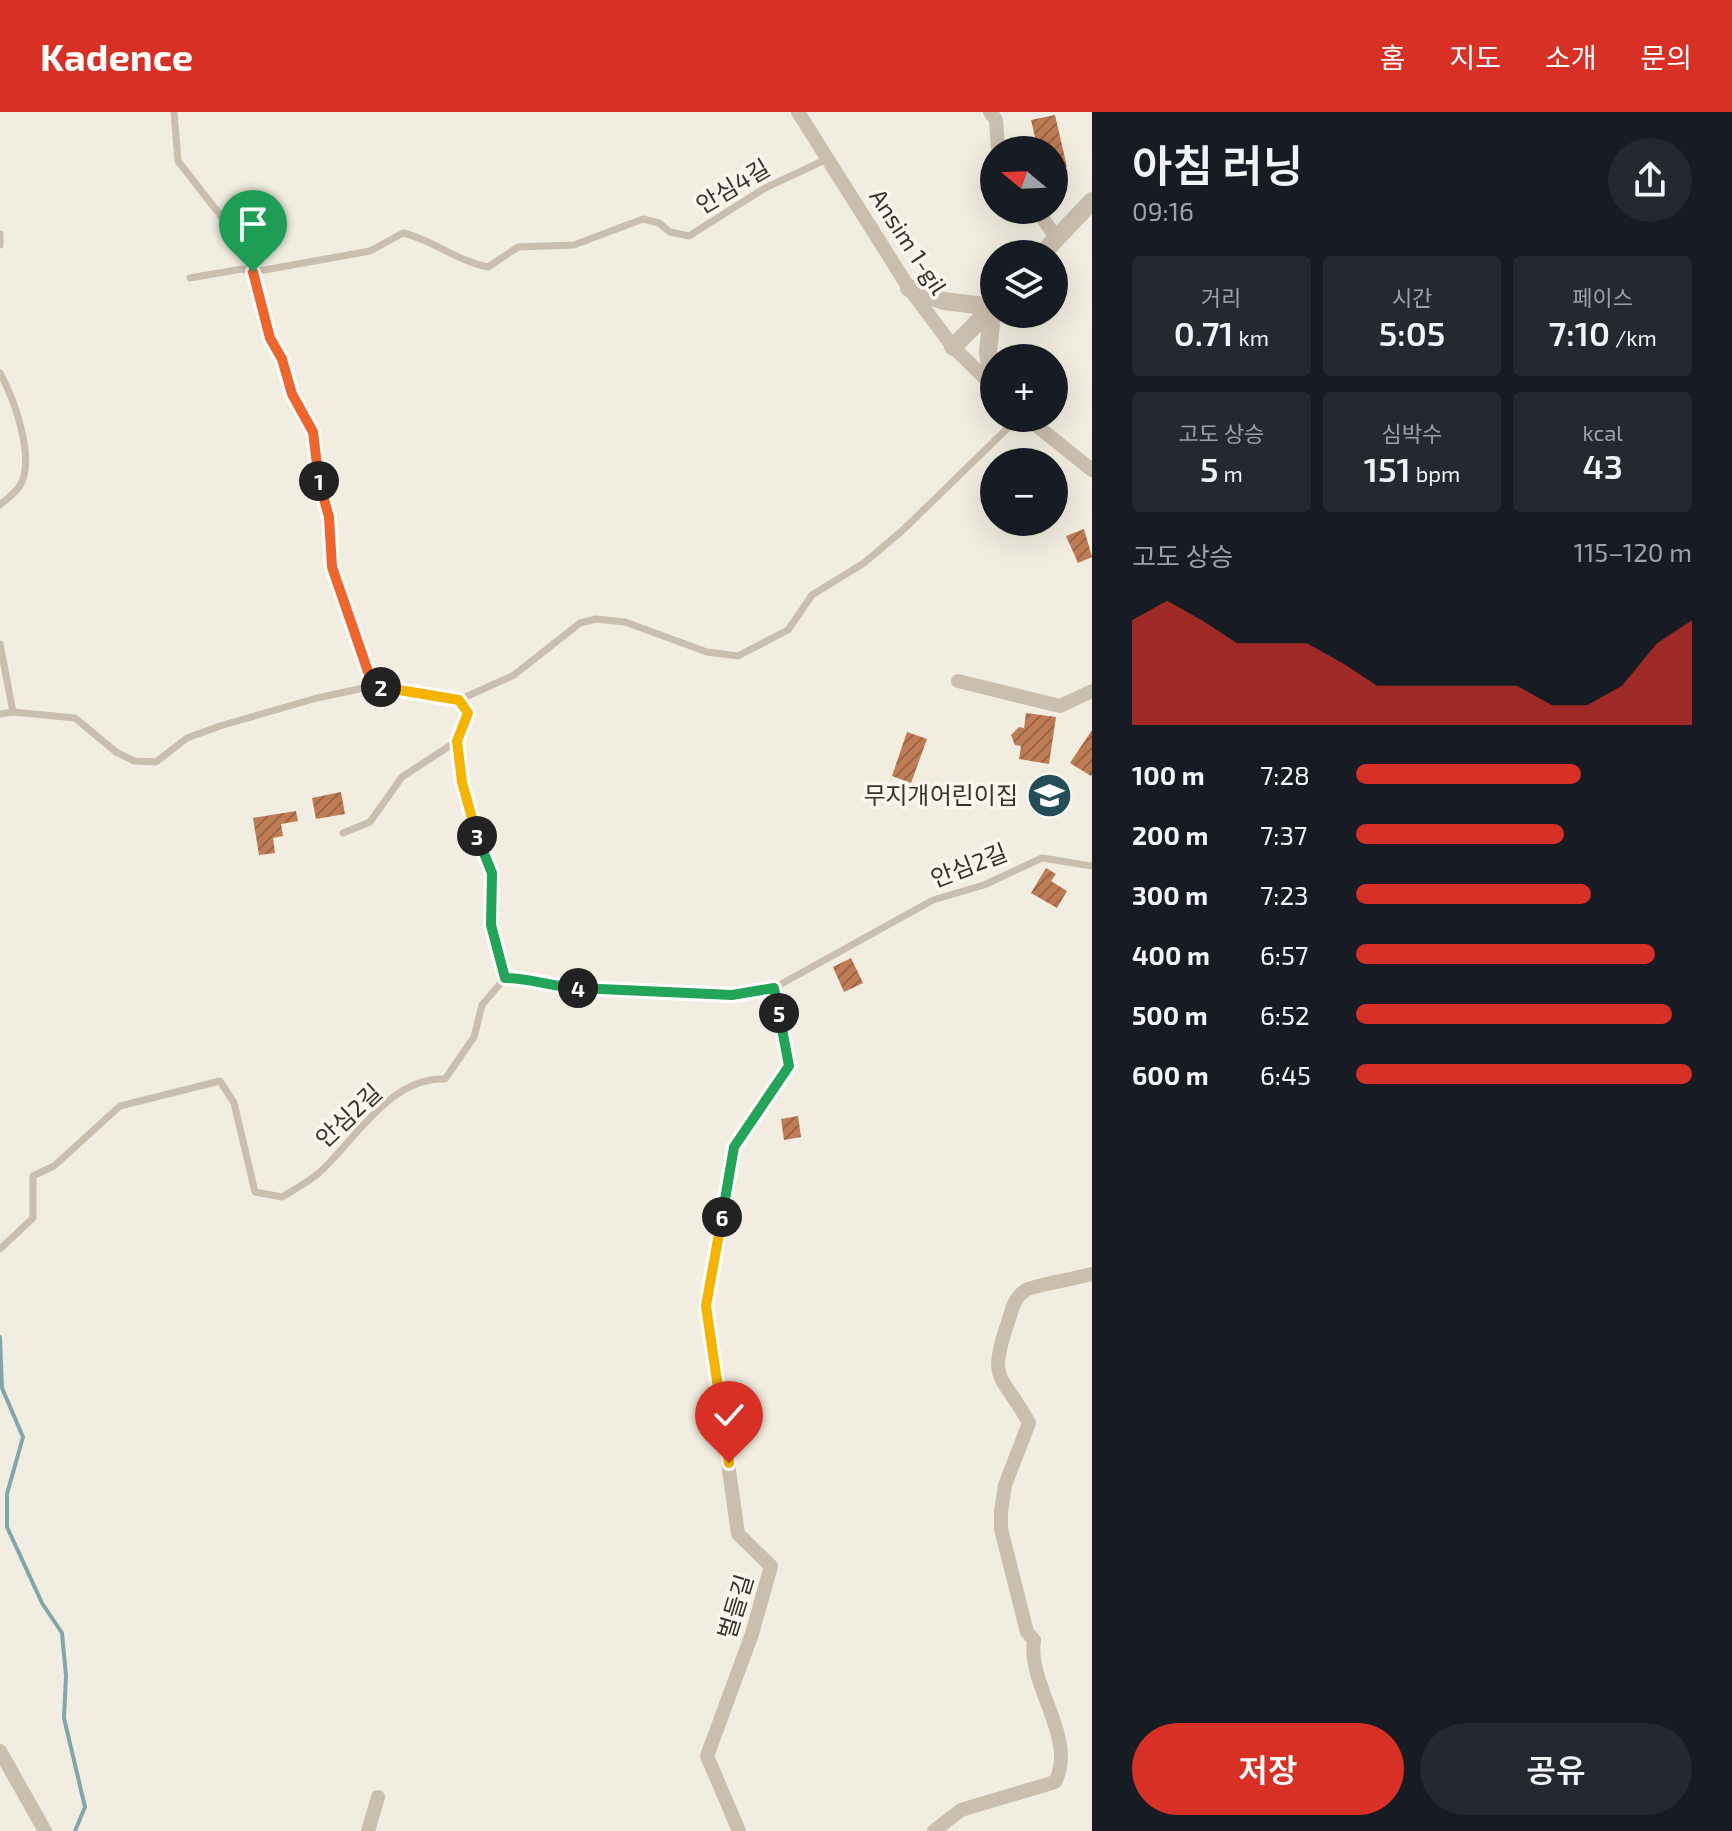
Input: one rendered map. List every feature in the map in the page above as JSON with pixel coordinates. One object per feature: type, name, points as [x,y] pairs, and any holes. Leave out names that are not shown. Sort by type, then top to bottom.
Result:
[{"type":"street","name":"Ansim 1-gil","points":[[798,112],[909,288],[953,347],[980,373]]},
{"type":"street","points":[[990,112],[996,120],[997,136]]},
{"type":"street","points":[[1047,224],[1057,239],[1092,201]]},
{"type":"street","points":[[909,288],[944,301],[980,305]]},
{"type":"street","points":[[953,347],[980,321]]},
{"type":"street","points":[[1044,432],[1092,470]]},
{"type":"street","points":[[958,681],[1060,706],[1092,691]]},
{"type":"street","name":"벌들길","points":[[739,1831],[707,1756],[752,1634],[771,1566],[738,1534],[706,1306],[734,1147],[789,1066],[774,988]]},
{"type":"street","points":[[934,1831],[961,1810],[1055,1782],[1061,1770],[1057,1736],[1045,1706],[1032,1650],[1034,1640],[1027,1632],[1001,1529],[1005,1485],[1029,1423],[1003,1387],[996,1370],[996,1355],[1015,1300],[1027,1288],[1062,1284],[1092,1274]]},
{"type":"street","points":[[0,1751],[33,1803],[45,1831]]},
{"type":"street","points":[[368,1831],[378,1797]]},
{"type":"lane","points":[[174,112],[178,161],[242,243],[270,338],[282,359],[292,394],[313,432],[318,477],[329,517],[332,567],[373,686]]},
{"type":"lane","name":"안심4길","points":[[253,272],[370,251],[403,233],[418,236],[467,263],[488,267],[518,247],[574,245],[643,219],[659,223],[670,232],[689,236],[765,188],[828,158]]},
{"type":"lane","points":[[0,234],[0,245]]},
{"type":"lane","points":[[190,278],[242,269],[253,272]]},
{"type":"lane","points":[[0,373],[13,397],[27,464],[19,487],[0,505]]},
{"type":"lane","points":[[0,714],[13,712],[75,718],[116,752],[134,761],[156,762],[187,738],[220,726],[317,698],[373,686],[459,700],[514,675],[580,623],[596,619],[625,622],[707,652],[738,656],[788,630],[812,595],[864,563],[903,530],[1004,432]]},
{"type":"lane","points":[[0,644],[13,712]]},
{"type":"lane","points":[[459,700],[468,713],[457,741],[469,819],[492,873],[491,925],[505,978]]},
{"type":"lane","points":[[343,833],[370,822],[402,777],[457,741]]},
{"type":"lane","name":"안심2길","points":[[0,1249],[33,1218],[33,1176],[54,1166],[120,1106],[220,1081],[234,1103],[255,1192],[282,1197],[317,1174],[371,1115],[424,1078],[445,1079],[474,1037],[482,1005],[505,978],[532,978],[559,988],[732,995],[774,988],[933,900],[984,885],[1042,858],[1092,866]]},
{"type":"building","points":[[1055,115],[1060,136],[1035,136],[1031,120]]},
{"type":"building","points":[[1084,529],[1092,557],[1078,563],[1068,535]]},
{"type":"building","points":[[1026,713],[1056,717],[1049,764],[1019,759],[1021,746],[1015,745],[1011,735],[1019,727],[1024,728]]},
{"type":"building","points":[[1092,730],[1092,774],[1091,776],[1070,763]]},
{"type":"building","points":[[907,732],[927,739],[911,783],[892,776]]},
{"type":"building","points":[[341,792],[345,814],[316,819],[312,798]]},
{"type":"building","points":[[296,811],[298,821],[281,824],[283,836],[273,838],[275,853],[259,855],[253,818]]},
{"type":"building","points":[[1046,868],[1056,874],[1051,881],[1067,891],[1057,908],[1031,893]]},
{"type":"building","points":[[851,958],[863,983],[844,992],[833,967]]},
{"type":"building","points":[[798,1116],[801,1137],[784,1140],[781,1119]]},
{"type":"waterway","points":[[0,1337],[2,1388],[23,1437],[7,1494],[7,1527],[42,1603],[62,1633],[66,1676],[64,1718],[85,1807],[75,1831]]},
{"type":"place","name":"무지개어린이집","points":[[1049,796]]},
{"type":"route","points":[[253,272],[270,338],[282,359],[292,394],[313,432],[318,477],[329,517],[332,567],[373,686],[459,700],[468,713],[457,741],[462,782],[469,819],[492,873],[494,903],[491,925],[505,978],[532,978],[559,988],[732,995],[774,988],[789,1066],[734,1147],[706,1306],[729,1463]]}]
